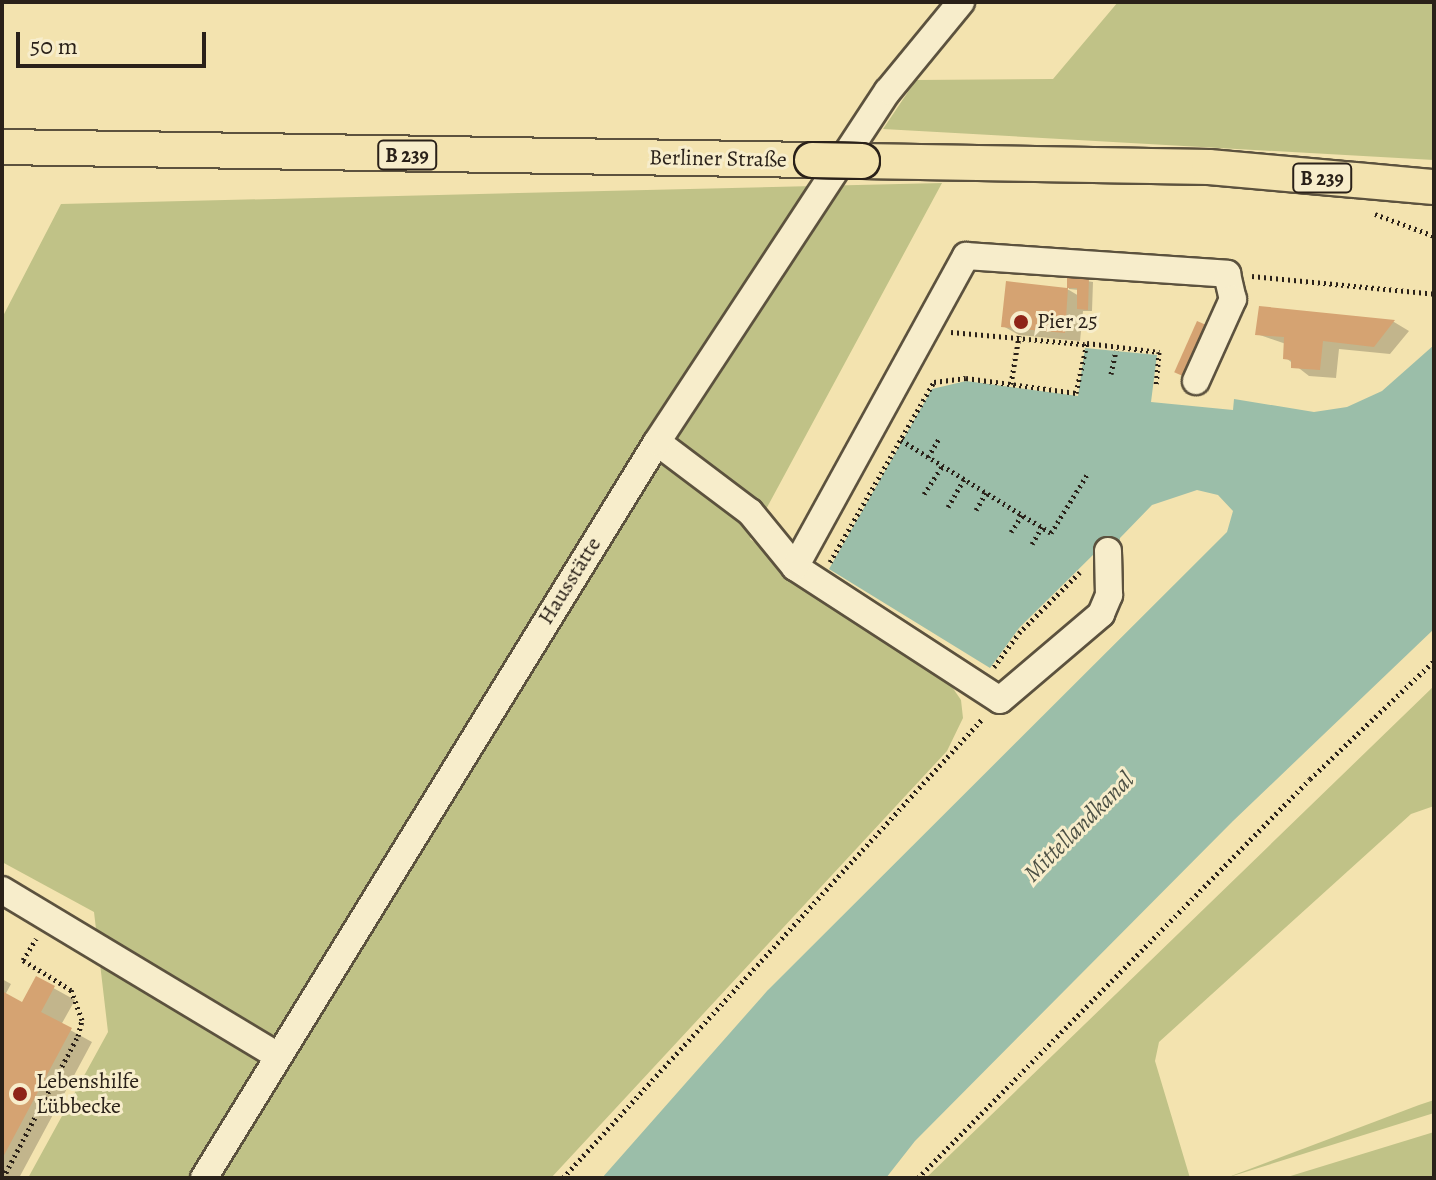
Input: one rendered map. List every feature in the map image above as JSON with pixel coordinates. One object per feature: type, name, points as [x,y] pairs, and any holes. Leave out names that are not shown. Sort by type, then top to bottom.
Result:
[{"type":"main road","name":"Berliner Straße","points":[[2,147],[1209,167],[1434,187]]},
{"type":"street","name":"Hausstätte","points":[[204,1178],[657,442],[888,91],[961,2]]},
{"type":"street","points":[[795,567],[938,334],[966,256],[1227,274],[1233,299],[1196,381]]},
{"type":"street","points":[[657,442],[750,512],[795,567],[1000,700],[1101,614],[1109,595],[1108,551]]},
{"type":"street","points":[[2,890],[277,1055]]},
{"type":"path","points":[[1227,274],[1434,294]]},
{"type":"path","points":[[938,334],[1019,336],[1159,352],[1156,384]]},
{"type":"path","points":[[1011,384],[1019,336]]},
{"type":"path","points":[[832,540],[824,569],[849,531],[930,385],[949,379],[1076,393],[1084,344]]},
{"type":"path","points":[[1111,374],[1116,351]]},
{"type":"path","points":[[928,457],[939,439]]},
{"type":"path","points":[[900,440],[1051,533],[1088,473]]},
{"type":"path","points":[[924,494],[942,466]]},
{"type":"path","points":[[948,507],[964,479]]},
{"type":"path","points":[[976,510],[986,493]]},
{"type":"path","points":[[1011,532],[1022,515]]},
{"type":"path","points":[[1032,544],[1042,527]]},
{"type":"path","points":[[989,671],[1080,572]]},
{"type":"path","points":[[918,1178],[1254,835],[1434,661]]},
{"type":"path","points":[[563,1178],[1000,700]]},
{"type":"path","points":[[3,1178],[78,1036],[82,1020],[71,990],[23,960],[49,917]]},
{"type":"green space","points":[[1118,2],[1434,2],[1434,160],[883,129],[916,80],[1053,79]]},
{"type":"green space","points":[[942,183],[750,539],[950,684],[961,700],[963,718],[947,751],[551,1178],[28,1178],[108,1032],[94,912],[2,862],[2,318],[61,204]]},
{"type":"green space","points":[[1434,686],[1434,806],[1411,814],[1159,1042],[1155,1061],[1190,1178],[926,1178]]},
{"type":"green space","points":[[1434,1100],[1434,1113],[1226,1178],[1419,1105]]},
{"type":"green space","points":[[1434,1132],[1434,1178],[1284,1178]]},
{"type":"water","name":"Mittellandkanal","points":[[1434,345],[1434,629],[1233,821],[915,1141],[886,1178],[602,1178],[767,991],[1227,532],[1233,511],[1218,495],[1197,490],[1152,505],[1120,538],[1118,551],[1097,551],[1019,628],[990,668],[829,569],[932,389],[966,381],[1078,396],[1085,348],[1157,355],[1151,402],[1233,410],[1234,399],[1314,412],[1347,407],[1382,391]]},
{"type":"building","points":[[1067,276],[1089,277],[1088,310],[1077,309],[1077,288],[1068,288],[1065,333],[1001,327],[1006,281],[1067,288]]},
{"type":"building","points":[[1259,306],[1395,320],[1374,347],[1323,341],[1320,370],[1291,368],[1291,360],[1283,359],[1284,337],[1255,335]]},
{"type":"building","points":[[1197,321],[1206,325],[1183,376],[1174,372]]},
{"type":"building","name":"Lebenshilfe Lübbecke","points":[[36,976],[55,986],[41,1012],[72,1028],[2,1159],[2,991],[22,1002]]},
{"type":"place","name":"Pier 25","points":[[1021,322]]},
{"type":"place","name":"Lebenshilfe Lübbecke","points":[[20,1094]]}]
